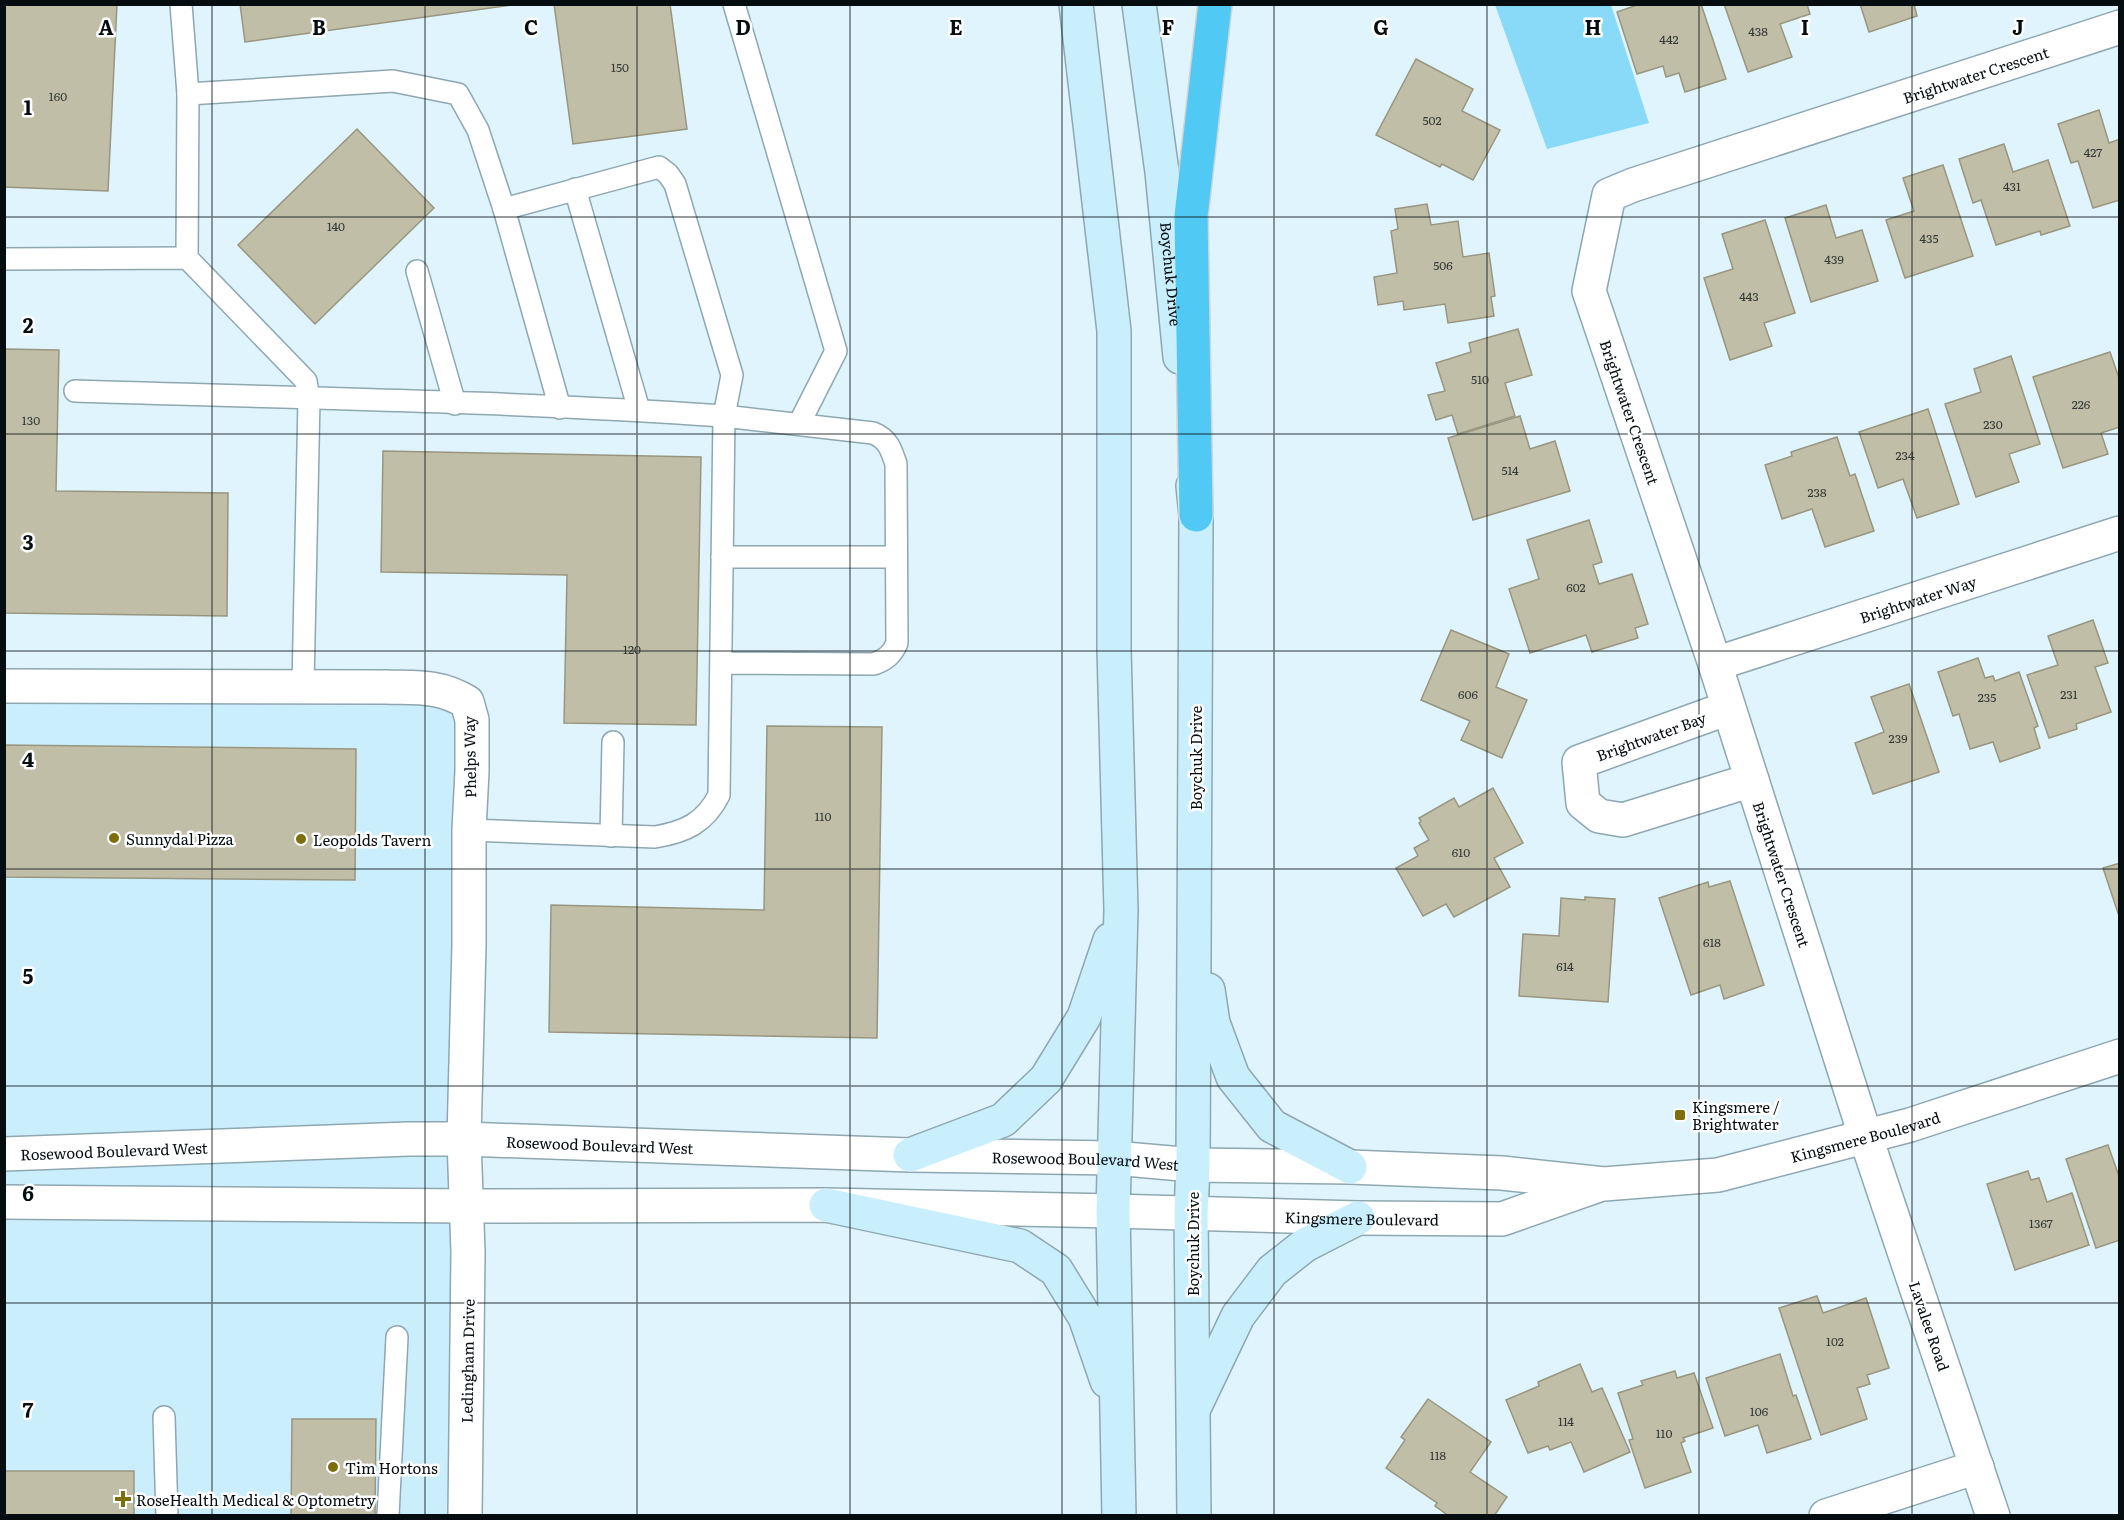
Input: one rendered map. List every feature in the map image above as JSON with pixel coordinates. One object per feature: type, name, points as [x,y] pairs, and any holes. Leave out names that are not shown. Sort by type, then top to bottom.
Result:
[{"type":"highway","points":[[1196,515],[1191,216],[1215,4]]},
{"type":"main road","points":[[1076,4],[1114,332],[1114,649],[1121,910],[1113,1211],[1119,1515]]},
{"type":"main road","name":"Boychuk Drive","points":[[1139,4],[1162,172],[1196,515],[1191,1214],[1194,1515]]},
{"type":"main road","points":[[1195,902],[1213,1023],[1233,1077],[1272,1126],[1350,1167]]},
{"type":"main road","points":[[910,1155],[1003,1120],[1046,1079],[1084,1017],[1121,910]]},
{"type":"main road","points":[[826,1205],[1020,1246],[1056,1270],[1085,1317],[1117,1410]]},
{"type":"main road","points":[[1193,1411],[1238,1316],[1272,1271],[1305,1245],[1358,1218]]},
{"type":"street","name":"Brightwater Crescent","points":[[1866,1138],[1715,664],[1589,291],[1609,195],[1633,185],[2120,27]]},
{"type":"street","name":"Brightwater Way","points":[[1715,664],[2120,533]]},
{"type":"street","name":"Phelps Way","points":[[4,686],[303,686],[435,689],[451,692],[466,702],[472,720],[464,1139],[468,1206]]},
{"type":"street","name":"Brightwater Bay","points":[[1728,708],[1579,762],[1583,803],[1599,816],[1623,820],[1752,780]]},
{"type":"street","name":"Kingsmere Boulevard","points":[[1193,1165],[1350,1167],[1502,1173],[1604,1184],[1718,1175],[1866,1138],[2120,1056]]},
{"type":"street","name":"Lavalee Road","points":[[1866,1138],[1993,1515]]},
{"type":"street","name":"Rosewood Boulevard West","points":[[4,1154],[464,1139],[910,1155],[1114,1158],[1193,1165]]},
{"type":"street","name":"Kingsmere Boulevard","points":[[1113,1211],[1358,1218],[1502,1219],[1604,1184]]},
{"type":"street","points":[[4,1202],[468,1206],[826,1205],[1113,1211]]},
{"type":"street","name":"Ledingham Drive","points":[[465,1515],[468,1206]]},
{"type":"street","points":[[1826,1515],[1977,1467]]},
{"type":"lane","points":[[181,4],[188,94],[187,258],[306,381],[309,399],[303,686]]},
{"type":"lane","points":[[734,4],[836,351],[799,424]]},
{"type":"lane","points":[[188,94],[393,81],[458,94],[478,130],[504,209],[560,408]]},
{"type":"lane","points":[[469,830],[611,836],[672,835],[696,824],[712,809],[719,795],[724,416],[732,375],[675,184],[659,167],[504,209]]},
{"type":"lane","points":[[575,189],[639,410]]},
{"type":"lane","points":[[4,259],[187,258]]},
{"type":"lane","points":[[417,271],[455,404]]},
{"type":"lane","points":[[75,391],[639,410],[799,424],[873,433],[884,437],[891,448],[896,464],[897,643],[893,652],[884,660],[874,664],[722,663]]},
{"type":"lane","points":[[723,557],[896,557]]},
{"type":"lane","points":[[611,836],[613,742]]},
{"type":"lane","points":[[388,1515],[397,1337]]},
{"type":"lane","points":[[164,1417],[166,1515]]},
{"type":"shaded area","points":[[1495,5],[1611,5],[1649,123],[1547,149]]},
{"type":"shaded area","points":[[5,686],[467,702],[465,1515],[5,1516]]},
{"type":"building","points":[[4,4],[117,4],[108,191],[4,187]]},
{"type":"building","points":[[240,4],[519,4],[245,42]]},
{"type":"building","points":[[554,4],[670,4],[687,129],[573,144]]},
{"type":"building","points":[[1640,4],[1701,4],[1726,79],[1685,92],[1679,73],[1666,77],[1663,66],[1637,74],[1617,12]]},
{"type":"building","points":[[1724,4],[1807,4],[1810,14],[1780,24],[1792,57],[1748,72]]},
{"type":"building","points":[[1860,4],[1914,4],[1917,16],[1869,32]]},
{"type":"building","points":[[1416,59],[1473,89],[1462,111],[1500,130],[1473,180],[1442,164],[1440,167],[1376,135]]},
{"type":"building","points":[[2099,110],[2109,143],[2120,139],[2120,200],[2093,208],[2078,161],[2071,163],[2058,124]]},
{"type":"building","points":[[357,129],[434,208],[315,324],[238,245]]},
{"type":"building","points":[[2004,144],[2013,172],[2048,160],[2070,226],[2041,235],[2040,231],[1996,245],[1981,200],[1973,203],[1959,159]]},
{"type":"building","points":[[1943,165],[1973,256],[1905,278],[1886,220],[1914,211],[1903,178]]},
{"type":"building","points":[[1427,204],[1431,225],[1458,221],[1463,257],[1489,253],[1495,296],[1491,297],[1494,316],[1448,323],[1445,304],[1404,310],[1403,301],[1378,305],[1374,277],[1397,273],[1391,231],[1398,229],[1395,209]]},
{"type":"building","points":[[1826,205],[1836,238],[1862,230],[1878,281],[1811,302],[1785,218]]},
{"type":"building","points":[[1765,220],[1795,313],[1764,323],[1772,346],[1730,360],[1704,278],[1733,269],[1722,234]]},
{"type":"building","points":[[1518,329],[1532,375],[1505,383],[1515,416],[1458,434],[1452,415],[1436,420],[1428,395],[1445,391],[1436,363],[1471,352],[1469,343]]},
{"type":"building","points":[[4,349],[59,350],[56,491],[228,493],[227,616],[4,613]]},
{"type":"building","points":[[2110,352],[2120,381],[2120,427],[2101,433],[2108,454],[2063,468],[2033,377]]},
{"type":"building","points":[[2011,356],[2040,444],[2009,454],[2019,482],[1976,497],[1945,404],[1981,392],[1974,369]]},
{"type":"building","points":[[1928,409],[1959,504],[1917,518],[1903,479],[1878,488],[1859,432]]},
{"type":"building","points":[[1520,416],[1530,449],[1555,441],[1570,491],[1473,520],[1448,438]]},
{"type":"building","points":[[1837,437],[1850,476],[1855,474],[1874,531],[1825,547],[1812,509],[1782,519],[1765,465],[1792,456],[1791,452]]},
{"type":"building","points":[[383,451],[701,457],[696,725],[564,723],[567,575],[381,572]]},
{"type":"building","points":[[1589,520],[1602,562],[1593,565],[1599,584],[1632,574],[1648,624],[1635,628],[1638,638],[1592,652],[1586,635],[1530,653],[1509,589],[1539,579],[1527,540]]},
{"type":"building","points":[[2093,620],[2108,663],[2095,667],[2111,712],[2076,724],[2077,729],[2049,738],[2027,675],[2058,665],[2048,636]]},
{"type":"building","points":[[1451,630],[1509,654],[1496,687],[1527,700],[1502,758],[1461,740],[1470,721],[1421,700]]},
{"type":"building","points":[[1978,658],[1985,678],[1993,676],[1995,681],[2019,672],[2038,726],[2034,728],[2040,748],[2000,762],[1993,742],[1970,749],[1959,714],[1953,716],[1938,672]]},
{"type":"building","points":[[1909,684],[1939,772],[1873,794],[1855,743],[1884,732],[1871,697]]},
{"type":"building","points":[[767,726],[882,727],[877,1038],[549,1032],[551,905],[764,910]]},
{"type":"building","points":[[4,745],[356,749],[355,880],[4,877]]},
{"type":"building","points":[[1493,788],[1523,843],[1494,858],[1510,887],[1454,917],[1446,904],[1423,916],[1396,868],[1418,856],[1414,848],[1429,840],[1419,823],[1421,821],[1419,818],[1454,798],[1459,807]]},
{"type":"building","points":[[2120,863],[2120,919],[2103,868]]},
{"type":"building","points":[[1730,881],[1764,985],[1724,999],[1720,985],[1691,995],[1659,898],[1708,882],[1709,887]]},
{"type":"building","points":[[1585,897],[1615,899],[1608,1002],[1519,996],[1523,934],[1559,936],[1561,898],[1585,900]]},
{"type":"building","points":[[2108,1145],[2120,1179],[2120,1240],[2096,1248],[2066,1159]]},
{"type":"building","points":[[2028,1171],[2031,1180],[2039,1178],[2047,1202],[2072,1193],[2089,1245],[2015,1270],[1987,1184]]},
{"type":"building","points":[[1817,1296],[1823,1313],[1866,1298],[1889,1368],[1867,1375],[1870,1384],[1857,1388],[1867,1419],[1821,1435],[1779,1308]]},
{"type":"building","points":[[1780,1354],[1793,1396],[1796,1395],[1811,1439],[1767,1453],[1758,1425],[1725,1436],[1706,1378]]},
{"type":"building","points":[[1580,1364],[1592,1392],[1602,1388],[1630,1452],[1584,1472],[1571,1442],[1550,1450],[1548,1446],[1528,1453],[1506,1400],[1539,1386],[1538,1382]]},
{"type":"building","points":[[1675,1371],[1677,1378],[1694,1373],[1713,1428],[1683,1438],[1685,1441],[1681,1443],[1691,1472],[1645,1488],[1629,1440],[1633,1439],[1618,1393],[1643,1385],[1641,1381]]},
{"type":"building","points":[[1428,1399],[1491,1442],[1470,1472],[1507,1497],[1494,1516],[1449,1516],[1435,1506],[1437,1503],[1386,1468],[1405,1440],[1401,1437]]},
{"type":"building","name":"Tim Hortons","points":[[292,1419],[376,1419],[375,1516],[291,1516]]},
{"type":"building","points":[[4,1471],[134,1471],[134,1516],[4,1516]]},
{"type":"place","name":"Sunnydal Pizza","points":[[114,838]]},
{"type":"place","name":"Leopolds Tavern","points":[[301,839]]},
{"type":"place","name":"Kingsmere / Brightwater","points":[[1680,1115]]},
{"type":"place","name":"Tim Hortons","points":[[333,1467]]},
{"type":"place","name":"RoseHealth Medical & Optometry","points":[[123,1499]]}]
